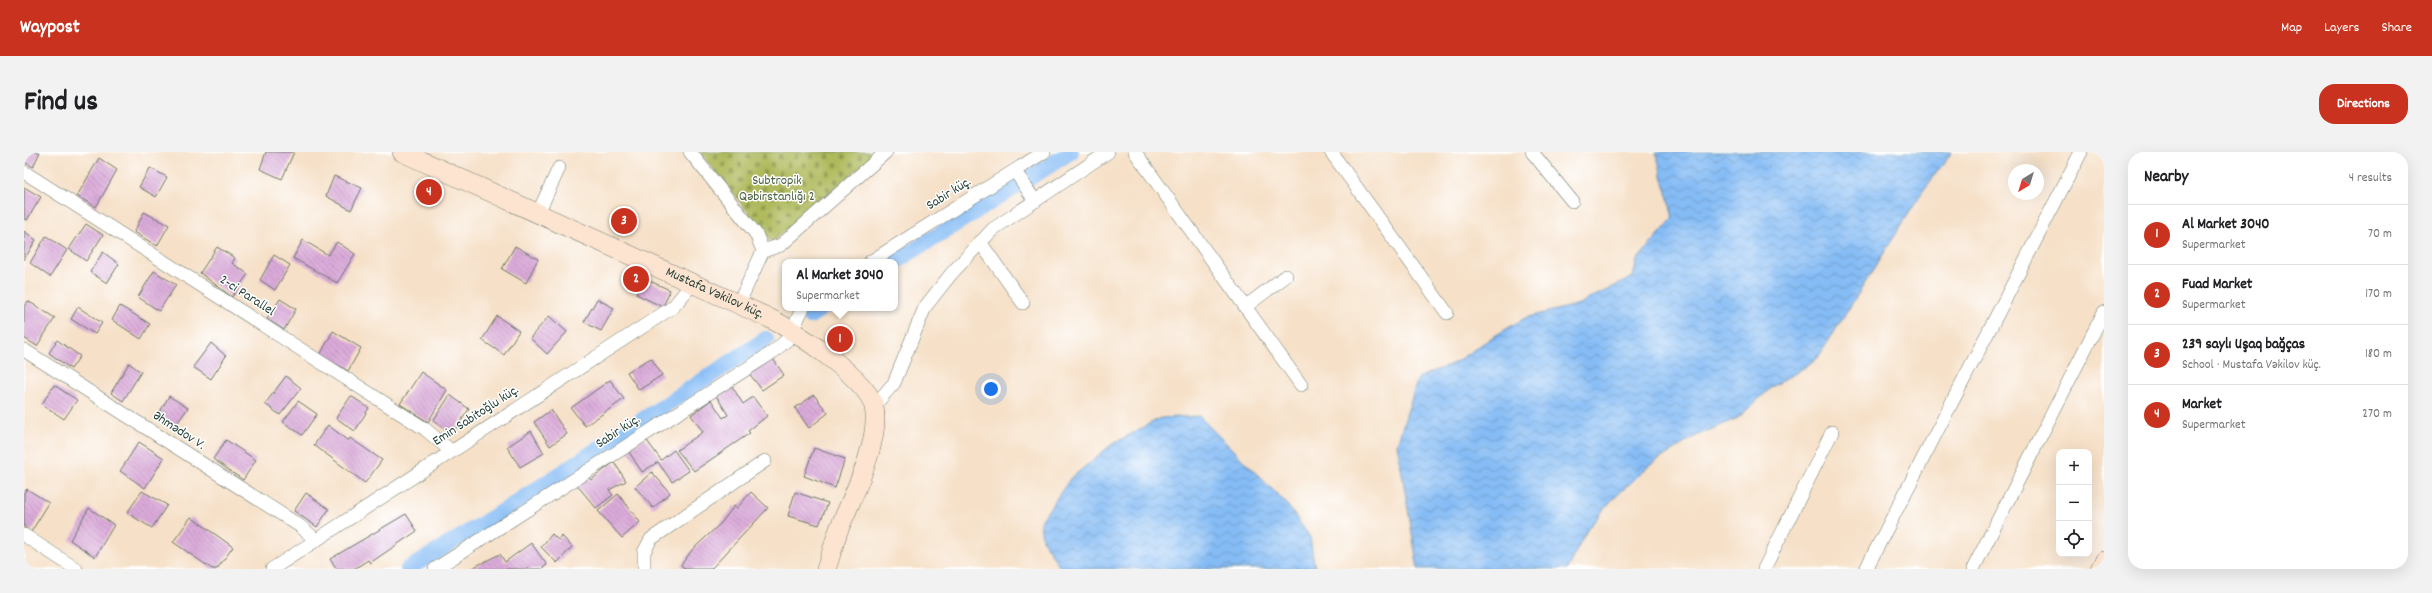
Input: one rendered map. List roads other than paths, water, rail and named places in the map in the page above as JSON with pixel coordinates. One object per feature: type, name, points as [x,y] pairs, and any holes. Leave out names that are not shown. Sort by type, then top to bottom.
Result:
[{"type":"street","name":"Mustafa Vəkilov küç.","points":[[402,152],[792,330],[851,377],[863,390],[874,406]]},
{"type":"street","points":[[690,152],[756,234],[763,252]]},
{"type":"street","points":[[738,305],[763,252],[781,246],[886,152]]},
{"type":"street","name":"Sabir küç.","points":[[875,259],[1044,152]]},
{"type":"street","points":[[1135,152],[1300,385]]},
{"type":"street","points":[[1331,152],[1447,313]]},
{"type":"street","points":[[1532,152],[1572,201]]},
{"type":"street","points":[[1866,569],[2081,152]]},
{"type":"street","points":[[826,569],[872,440],[875,423],[874,406],[894,383],[925,307],[951,274],[993,229],[1102,154]]},
{"type":"street","points":[[538,214],[559,168]]},
{"type":"street","points":[[1015,171],[1035,201]]},
{"type":"street","name":"2-ci Parallel","points":[[24,172],[425,429],[451,451]]},
{"type":"street","points":[[980,242],[1023,303]]},
{"type":"street","points":[[1245,306],[1286,276]]},
{"type":"street","name":"Emin Sabitoğlu küç.","points":[[272,569],[673,307],[692,284]]},
{"type":"street","name":"Sabir küç.","points":[[435,569],[782,346],[802,311]]},
{"type":"street","points":[[1973,569],[2104,312]]},
{"type":"street","name":"Əhmədov V.","points":[[24,350],[300,526],[316,540]]},
{"type":"street","points":[[1764,569],[1832,432]]},
{"type":"street","points":[[644,569],[644,552],[651,539],[765,461]]},
{"type":"street","points":[[24,535],[76,569]]},
{"type":"street","points":[[2100,569],[2104,561]]},
{"type":"water","points":[[1656,152],[1952,152],[1923,191],[1819,356],[1804,368],[1772,387],[1738,418],[1696,436],[1649,466],[1610,502],[1587,530],[1567,569],[1418,569],[1397,444],[1418,378],[1454,363],[1491,338],[1525,318],[1579,304],[1633,277],[1637,260],[1673,218]]},
{"type":"water","points":[[1199,416],[1286,503],[1310,537],[1315,569],[1061,569],[1042,539],[1040,522],[1070,479],[1111,445],[1160,418]]},
{"type":"waterway","points":[[898,260],[1071,152]]},
{"type":"waterway","points":[[810,316],[818,311]]},
{"type":"waterway","points":[[408,569],[511,506],[766,339]]},
{"type":"place","name":"Market","points":[[429,192]]},
{"type":"place","name":"239 saylı Uşaq bağças","points":[[624,221]]},
{"type":"place","name":"Fuad Market","points":[[636,279]]},
{"type":"place","name":"Al Market 3040","points":[[840,339]]},
{"type":"park label","name":"Subtropik Qəbirstanlığı 2","points":[[777,190]]}]
